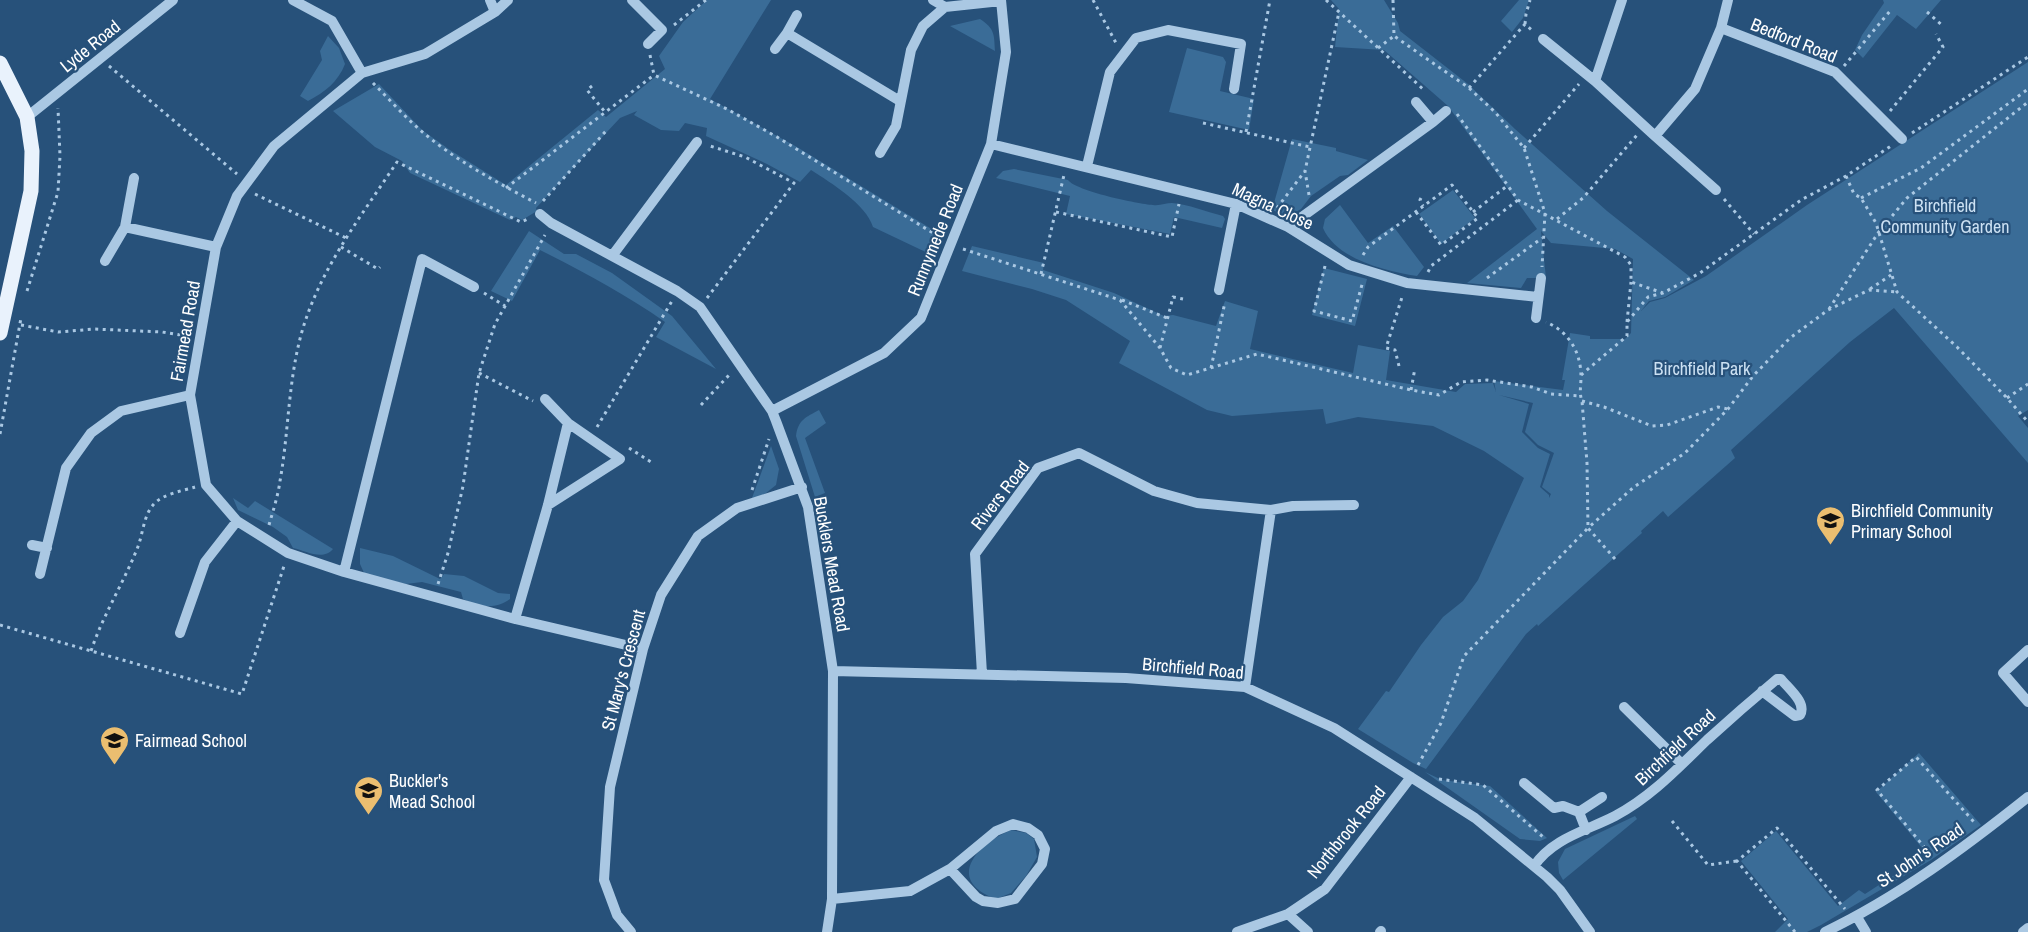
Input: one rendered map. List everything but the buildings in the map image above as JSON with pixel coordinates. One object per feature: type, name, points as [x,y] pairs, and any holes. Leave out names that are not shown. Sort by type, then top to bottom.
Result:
[{"type":"main road","points":[[0,63],[27,117],[32,152],[31,191],[0,333]]},
{"type":"street","name":"Lyde Road","points":[[27,117],[173,0]]},
{"type":"street","points":[[293,0],[332,21],[362,73],[425,54],[495,12],[508,0]]},
{"type":"street","points":[[490,0],[495,12]]},
{"type":"street","points":[[632,0],[662,30],[648,44]]},
{"type":"street","points":[[880,153],[896,126],[911,50],[923,26],[945,7],[933,0]]},
{"type":"street","points":[[1591,78],[1622,0]]},
{"type":"street","points":[[1655,136],[1695,89],[1721,28],[1728,0]]},
{"type":"street","name":"Runnymede Road","points":[[774,416],[884,353],[921,318],[991,144],[1006,52],[1001,1],[945,7]]},
{"type":"street","points":[[775,49],[797,15]]},
{"type":"street","name":"Bedford Road","points":[[1721,28],[1838,74],[1902,139]]},
{"type":"street","points":[[1087,166],[1110,72],[1136,38],[1168,30],[1241,44],[1234,89]]},
{"type":"street","points":[[787,33],[900,101]]},
{"type":"street","points":[[1543,39],[1591,78],[1716,190]]},
{"type":"street","name":"Fairmead Road","points":[[362,73],[274,146],[237,196],[216,247],[190,395],[206,484],[237,521],[288,553],[345,572],[515,620],[643,649]]},
{"type":"street","points":[[1416,102],[1433,122]]},
{"type":"street","points":[[1288,227],[1446,111]]},
{"type":"street","points":[[612,256],[697,142]]},
{"type":"street","name":"Magna Close","points":[[991,144],[1236,204],[1288,227],[1361,269],[1407,283],[1538,297]]},
{"type":"street","points":[[105,261],[125,227],[134,178]]},
{"type":"street","points":[[1219,290],[1236,204]]},
{"type":"street","name":"Bucklers Mead Road","points":[[540,214],[551,223],[677,291],[700,307],[774,416],[808,507],[833,671],[832,899],[827,932]]},
{"type":"street","points":[[125,227],[216,247]]},
{"type":"street","points":[[345,572],[422,259],[474,287]]},
{"type":"street","points":[[1536,318],[1541,278]]},
{"type":"street","points":[[40,573],[66,468],[91,433],[121,411],[190,395]]},
{"type":"street","points":[[545,399],[568,423],[620,459],[548,505]]},
{"type":"street","points":[[515,620],[548,505],[568,423]]},
{"type":"street","name":"Rivers Road","points":[[982,674],[975,554],[1038,468],[1079,453],[1154,491],[1197,503],[1271,510],[1293,506],[1354,506]]},
{"type":"street","name":"St Mary's Crescent","points":[[631,932],[617,915],[604,880],[610,787],[643,649],[661,595],[698,536],[737,508],[802,487]]},
{"type":"street","points":[[1245,687],[1271,510]]},
{"type":"street","points":[[180,633],[205,562],[237,521]]},
{"type":"street","points":[[32,545],[47,548]]},
{"type":"street","points":[[2028,650],[2003,673],[2028,702]]},
{"type":"street","name":"Birchfield Road","points":[[833,671],[1126,678],[1245,687],[1334,728],[1474,818],[1560,890],[1590,932]]},
{"type":"street","name":"Birchfield Road","points":[[1534,866],[1542,854],[1555,843],[1586,830],[1639,802],[1761,692]]},
{"type":"street","points":[[1624,706],[1682,764]]},
{"type":"street","name":"Northbrook Road","points":[[1237,932],[1288,914],[1325,889],[1411,777]]},
{"type":"street","points":[[1524,783],[1554,808],[1563,806],[1580,812]]},
{"type":"street","points":[[1580,812],[1602,797]]},
{"type":"street","name":"St John's Road","points":[[1825,932],[1855,918],[1939,864],[2028,797]]},
{"type":"street","points":[[1580,812],[1586,830]]},
{"type":"street","points":[[832,899],[910,891],[950,869],[996,831],[1013,824],[1028,828],[1038,835],[1045,849],[1042,864],[1015,899],[998,903],[983,902],[950,869]]},
{"type":"street","points":[[1288,914],[1308,932]]},
{"type":"street","points":[[1855,918],[1866,932]]},
{"type":"street","points":[[2023,932],[2028,928]]},
{"type":"path","points":[[662,30],[671,28],[706,0]]},
{"type":"path","points":[[1092,0],[1123,55]]},
{"type":"path","points":[[1246,132],[1270,0]]},
{"type":"path","points":[[1326,0],[1446,111],[1456,113],[1518,200],[1625,257],[1631,265],[1628,336],[1581,375]]},
{"type":"path","points":[[1393,0],[1394,36]]},
{"type":"path","points":[[1469,88],[1525,24],[1530,0]]},
{"type":"path","points":[[1838,74],[1890,11]]},
{"type":"path","points":[[1311,210],[1305,171],[1339,12]]},
{"type":"path","points":[[1927,12],[1943,26]]},
{"type":"path","points":[[1525,24],[1543,39]]},
{"type":"path","points":[[1883,119],[1943,47],[1936,34]]},
{"type":"path","points":[[1378,48],[1394,36]]},
{"type":"path","points":[[1394,36],[1469,88],[1495,112],[1524,148],[1545,213],[1541,278]]},
{"type":"path","points":[[648,44],[654,75]]},
{"type":"path","points":[[1628,322],[1648,297],[1662,293],[1700,273],[1801,200],[1846,176],[2028,57]]},
{"type":"path","points":[[100,58],[245,185],[346,238]]},
{"type":"path","points":[[362,73],[420,130],[452,154],[506,188],[540,205],[606,131]]},
{"type":"path","points":[[506,188],[654,75]]},
{"type":"path","points":[[654,75],[777,137],[951,244],[1167,318]]},
{"type":"path","points":[[1524,148],[1591,78]]},
{"type":"path","points":[[592,86],[587,90],[605,112]]},
{"type":"path","points":[[1861,198],[1921,168],[2028,89]]},
{"type":"path","points":[[26,293],[57,192],[59,118],[57,93]]},
{"type":"path","points":[[1828,310],[1878,233],[1907,198],[2028,102]]},
{"type":"path","points":[[1203,123],[1310,147]]},
{"type":"path","points":[[1556,219],[1583,198],[1644,127]]},
{"type":"path","points":[[697,142],[745,157],[794,183],[700,307]]},
{"type":"path","points":[[265,539],[280,483],[292,380],[303,330],[316,292],[340,247],[398,162],[521,222],[540,214]]},
{"type":"path","points":[[1041,274],[1068,162]]},
{"type":"path","points":[[1269,219],[1305,171]]},
{"type":"path","points":[[1846,176],[1854,194],[1861,198],[1876,223],[1897,292],[1957,347],[2028,422]]},
{"type":"path","points":[[1328,252],[1314,311],[1352,321],[1361,269],[1368,247],[1452,185],[1478,218],[1441,245],[1416,212]]},
{"type":"path","points":[[1473,212],[1507,186]]},
{"type":"path","points":[[1056,212],[1172,237],[1182,190]]},
{"type":"path","points":[[1716,190],[1754,234]]},
{"type":"path","points":[[1421,198],[1423,206]]},
{"type":"path","points":[[1422,285],[1431,266],[1518,200]]},
{"type":"path","points":[[434,597],[448,553],[463,486],[479,373],[495,324],[551,223]]},
{"type":"path","points":[[1471,290],[1543,237]]},
{"type":"path","points":[[340,247],[378,269],[380,267]]},
{"type":"path","points":[[1411,777],[1441,723],[1464,656],[1588,528],[1634,487],[1685,453],[1728,409],[1754,376],[1790,338],[1828,310],[1869,290],[1891,275]]},
{"type":"path","points":[[1631,282],[1662,293]]},
{"type":"path","points":[[1399,366],[1395,350],[1386,348],[1407,283]]},
{"type":"path","points":[[474,287],[505,306]]},
{"type":"path","points":[[1211,368],[1227,292],[1219,290]]},
{"type":"path","points":[[1869,290],[1897,292]]},
{"type":"path","points":[[591,439],[677,291]]},
{"type":"path","points":[[1160,348],[1173,297],[1183,299]]},
{"type":"path","points":[[1120,300],[1160,348],[1171,368],[1187,375],[1257,354],[1411,390],[1439,394],[1461,382],[1487,380],[1532,387],[1551,394],[1580,396]]},
{"type":"path","points":[[0,434],[21,315]]},
{"type":"path","points":[[1536,318],[1559,328],[1576,349],[1581,375],[1580,396],[1587,463],[1588,528],[1615,559]]},
{"type":"path","points":[[21,325],[58,332],[94,329],[162,332],[200,339]]},
{"type":"path","points":[[701,405],[739,363]]},
{"type":"path","points":[[1411,390],[1415,368]]},
{"type":"path","points":[[479,373],[534,402],[545,399]]},
{"type":"path","points":[[2007,398],[2028,384]]},
{"type":"path","points":[[1582,401],[1604,406],[1652,426],[1667,425],[1718,407],[1728,409]]},
{"type":"path","points":[[746,505],[774,416]]},
{"type":"path","points":[[91,652],[109,606],[138,548],[148,512],[154,502],[171,494],[206,484]]},
{"type":"path","points":[[0,625],[242,694],[288,553]]},
{"type":"path","points":[[1939,864],[1877,790],[1916,757],[1983,833]]},
{"type":"path","points":[[1417,766],[1425,770]]},
{"type":"path","points":[[1432,775],[1439,779],[1483,785],[1543,837],[1552,832]]},
{"type":"path","points":[[1672,821],[1708,865],[1737,861],[1777,828],[1855,918]]},
{"type":"path","points":[[1737,861],[1795,932]]},
{"type":"green space","points":[[707,0],[771,0],[710,99],[797,147],[943,236],[934,256],[873,227],[856,202],[811,170],[800,182],[706,136],[707,128],[685,123],[679,131],[661,130],[634,115],[637,111],[620,118],[536,208],[537,211],[522,220],[516,217],[510,220],[410,173],[402,161],[375,147],[333,111],[379,84],[422,130],[506,185],[598,110],[606,117],[665,69],[659,56],[683,22]]},
{"type":"green space","points":[[1331,0],[1384,0],[1398,23],[1400,31],[1468,84],[1607,211],[1694,280],[1665,297],[1649,301],[1641,311],[1650,302],[1665,298],[1706,276],[1807,205],[2028,62],[2028,410],[2018,416],[2028,428],[2028,463],[1894,308],[1850,342],[1731,450],[1735,458],[1668,517],[1663,511],[1641,531],[1642,533],[1538,626],[1537,624],[1526,634],[1426,769],[1358,729],[1386,691],[1389,692],[1443,617],[1463,601],[1478,580],[1524,478],[1484,451],[1433,426],[1358,417],[1326,424],[1323,409],[1232,416],[1207,410],[1119,363],[1130,341],[1066,300],[962,271],[972,246],[1044,263],[1043,270],[1114,293],[1164,316],[1173,315],[1216,326],[1225,301],[1258,311],[1250,349],[1353,373],[1358,345],[1390,351],[1386,380],[1456,392],[1465,384],[1493,383],[1496,392],[1494,381],[1563,390],[1565,380],[1562,380],[1570,333],[1590,336],[1590,339],[1625,339],[1631,333],[1633,259],[1615,249],[1551,243],[1541,231],[1546,278],[1527,278],[1521,288],[1467,283],[1537,229],[1448,106],[1384,50],[1335,47],[1339,9]],"holes":[[[1499,395],[1533,403],[1525,432],[1538,445],[1554,453],[1542,487],[1551,494],[1549,498],[1549,495],[1540,487],[1550,454],[1538,448],[1522,432],[1529,404]]]},
{"type":"green space","points":[[1519,0],[1529,0],[1523,18],[1512,32],[1501,21]]},
{"type":"green space","points":[[1883,0],[1941,0],[1916,29],[1897,15],[1863,58],[1855,50],[1862,35],[1884,3]]},
{"type":"green space","points":[[980,19],[993,32],[995,51],[950,26]]},
{"type":"green space","points":[[328,36],[339,48],[345,64],[339,76],[330,86],[308,101],[300,96],[322,60],[320,51]]},
{"type":"green space","points":[[1187,48],[1223,57],[1226,62],[1220,91],[1254,99],[1249,130],[1169,112]]},
{"type":"green space","points":[[1292,139],[1336,148],[1336,151],[1368,160],[1348,175],[1340,176],[1311,196],[1301,209],[1294,213],[1282,214],[1272,210]]},
{"type":"green space","points":[[1014,169],[1068,180],[1083,188],[1122,200],[1156,205],[1170,203],[1191,206],[1223,216],[1225,219],[1222,228],[1174,217],[1170,234],[1066,214],[1070,196],[996,178],[1003,171]]},
{"type":"green space","points":[[1453,190],[1475,218],[1441,244],[1419,214]]},
{"type":"green space","points":[[1340,205],[1368,243],[1393,226],[1424,267],[1417,276],[1377,267],[1339,248],[1323,228],[1325,219]]},
{"type":"green space","points":[[529,231],[564,254],[576,254],[612,273],[672,316],[716,369],[656,337],[665,322],[604,284],[540,250],[512,301],[491,291]]},
{"type":"green space","points":[[1324,268],[1367,279],[1355,326],[1312,315]]},
{"type":"green space","points":[[819,410],[826,423],[805,438],[825,493],[815,497],[796,436],[801,423]]},
{"type":"green space","points":[[771,446],[779,469],[776,485],[761,497],[752,498]]},
{"type":"green space","points":[[233,498],[248,508],[255,501],[333,549],[329,553],[319,555],[293,548],[287,537],[273,527],[238,510]]},
{"type":"green space","points":[[360,548],[393,556],[440,579],[444,574],[464,576],[498,593],[510,594],[510,599],[499,605],[481,605],[463,599],[461,592],[422,582],[406,584],[365,575],[360,564]]},
{"type":"green space","points":[[1919,753],[1981,825],[1931,860],[1821,925],[1807,932],[1775,932],[1788,919],[1741,861],[1776,831],[1838,906],[1859,890],[1865,894],[1927,854],[1876,792]]},
{"type":"green space","points":[[1425,772],[1442,780],[1490,786],[1547,838],[1540,841],[1520,839]]},
{"type":"green space","points":[[1635,816],[1637,819],[1563,880],[1559,873],[1558,862],[1565,849]]},
{"type":"green space","points":[[1011,830],[1026,833],[1034,839],[1037,857],[1026,876],[1011,893],[996,899],[980,891],[972,882],[969,873],[971,863],[987,844]]},
{"type":"place","name":"Birchfield Community Primary School","points":[[1830,546]]},
{"type":"place","name":"Fairmead School","points":[[114,766]]},
{"type":"place","name":"Buckler's Mead School","points":[[368,816]]},
{"type":"park label","name":"Birchfield Community Garden","points":[[1945,215]]},
{"type":"park label","name":"Birchfield Park","points":[[1702,368]]}]
